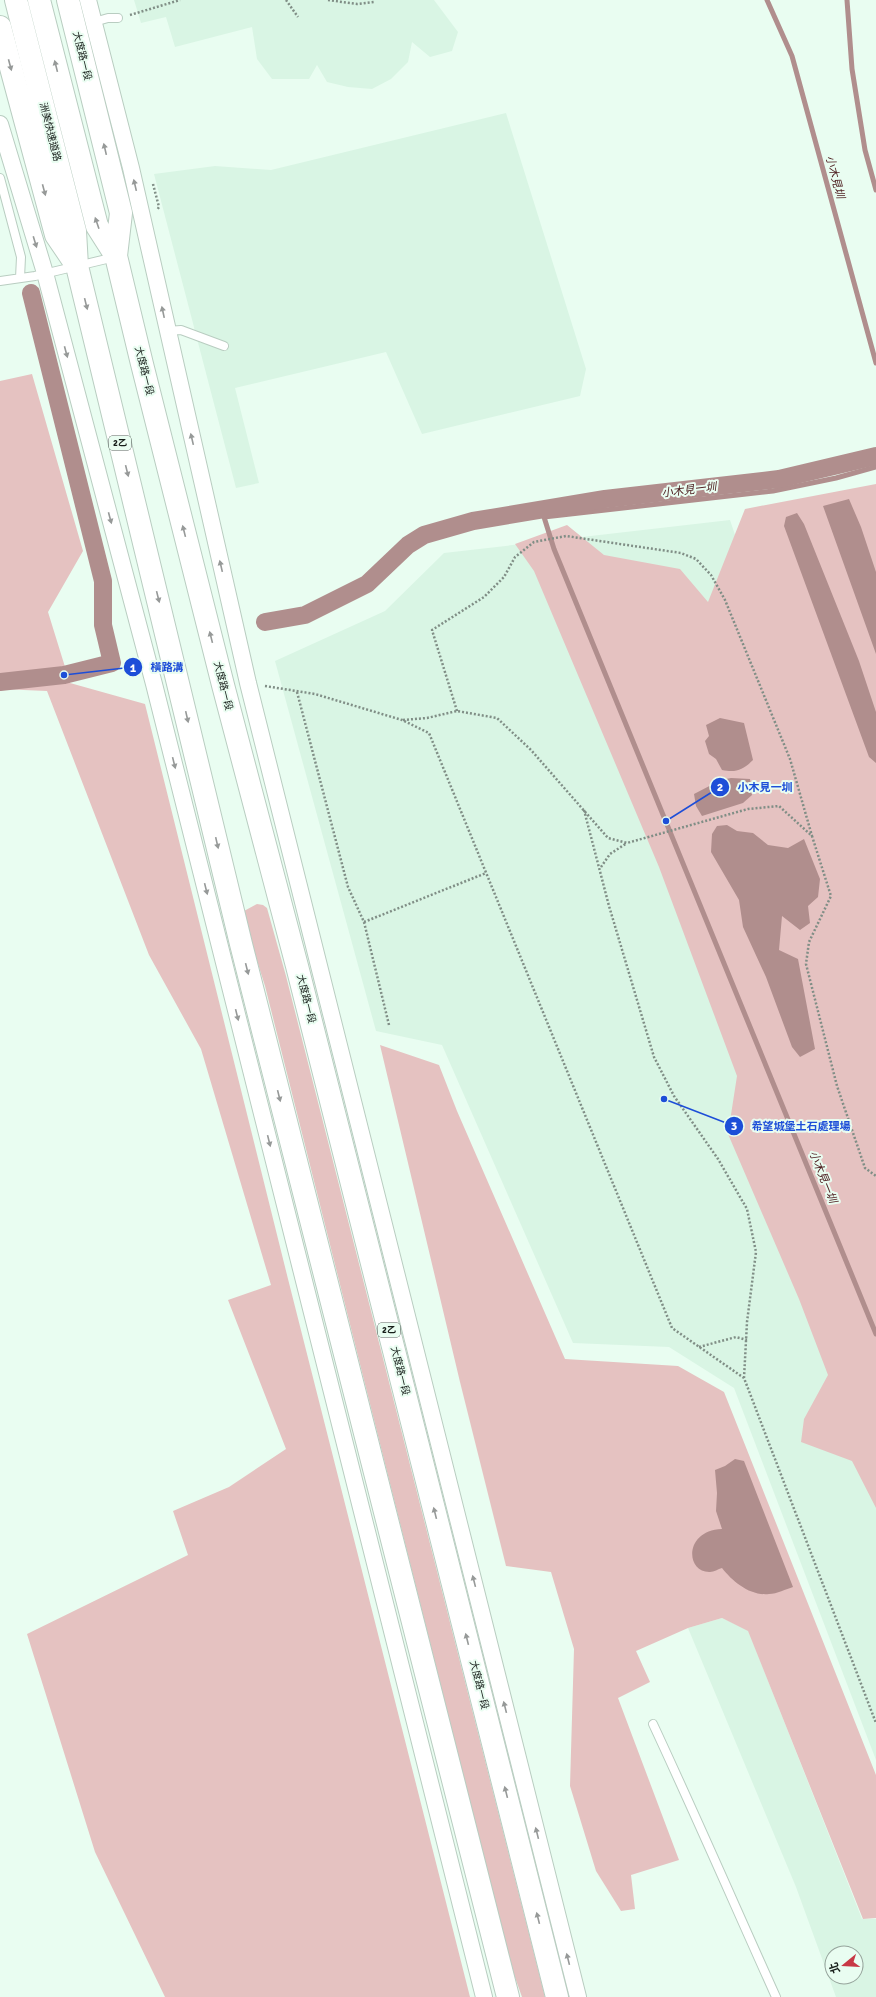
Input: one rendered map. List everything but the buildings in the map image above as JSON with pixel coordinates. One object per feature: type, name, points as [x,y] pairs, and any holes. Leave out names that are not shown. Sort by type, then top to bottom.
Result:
[{"type":"main road","name":"洲美快速道路","points":[[16,0],[75,231],[77,266]]},
{"type":"main road","points":[[39,0],[97,226],[116,256]]},
{"type":"main road","name":"大度路一段","points":[[68,0],[121,213],[116,256],[204,610],[297,966],[557,1997]]},
{"type":"main road","name":"2乙","points":[[0,27],[56,235],[77,266],[243,952],[508,1997]]},
{"type":"street","name":"大度路一段","points":[[88,0],[131,168],[248,683],[578,1997]]},
{"type":"street","points":[[0,124],[40,274],[154,684],[484,1997]]},
{"type":"lane","points":[[94,22],[108,18],[118,18]]},
{"type":"lane","points":[[0,178],[20,257],[22,278]]},
{"type":"lane","points":[[0,281],[22,278],[116,256]]},
{"type":"lane","points":[[167,331],[181,330],[224,346]]},
{"type":"lane","points":[[653,1724],[710,1846],[718,1868],[776,1997]]},
{"type":"path","points":[[118,18],[154,9],[180,0]]},
{"type":"path","points":[[286,0],[298,17]]},
{"type":"path","points":[[328,0],[357,4],[374,2]]},
{"type":"path","points":[[457,711],[432,630],[484,597],[504,577],[515,557],[534,542],[566,536],[681,552],[696,559],[711,575],[725,600],[790,760],[831,896],[809,942],[806,964],[837,1086],[865,1168],[876,1176]]},
{"type":"path","points":[[248,683],[315,694],[402,720],[429,733],[672,1328],[744,1378]]},
{"type":"path","points":[[297,692],[348,887],[364,922],[389,1025]]},
{"type":"path","points":[[402,720],[427,718],[457,711],[497,718],[530,750],[584,809],[608,838],[627,843]]},
{"type":"path","points":[[600,868],[610,854],[627,843],[748,809],[778,806],[812,836]]},
{"type":"path","points":[[584,809],[609,906],[654,1057],[674,1096],[718,1159],[747,1209],[756,1252],[747,1322],[744,1378],[876,1723]]},
{"type":"path","points":[[364,922],[486,873]]},
{"type":"path","points":[[698,1347],[736,1337],[747,1340]]},
{"type":"shaded area","points":[[134,0],[434,0],[458,32],[452,51],[430,57],[412,42],[408,62],[391,79],[372,89],[348,87],[327,82],[317,65],[309,79],[272,79],[257,59],[252,27],[175,47],[166,17],[141,23]]},
{"type":"shaded area","points":[[506,113],[586,369],[580,396],[422,434],[386,352],[235,388],[259,483],[236,488],[154,174],[215,166],[271,170]]},
{"type":"shaded area","points":[[32,374],[83,551],[48,612],[70,683],[145,704],[288,1279],[470,1997],[165,1997],[95,1852],[27,1634],[188,1555],[173,1511],[229,1487],[286,1449],[228,1300],[271,1285],[201,1049],[149,955],[47,691],[0,689],[0,381]]},
{"type":"shaded area","points":[[876,484],[876,1508],[852,1461],[801,1442],[804,1419],[828,1375],[799,1299],[728,1134],[737,1076],[659,867],[534,571],[515,544],[567,525],[604,555],[680,569],[708,602],[745,509]]},
{"type":"shaded area","points":[[849,499],[861,527],[876,572],[876,654],[823,506]]},
{"type":"shaded area","points":[[797,513],[804,524],[859,661],[876,712],[876,763],[869,757],[784,526],[786,517]]},
{"type":"shaded area","points":[[730,520],[876,957],[876,1760],[734,1388],[669,1347],[573,1343],[442,1045],[376,1031],[275,661],[385,611],[444,553]]},
{"type":"shaded area","points":[[720,718],[744,723],[753,760],[739,770],[722,770],[716,759],[709,754],[705,741],[709,736],[706,725]]},
{"type":"shaded area","points":[[731,778],[750,779],[752,795],[743,803],[702,816],[696,806],[694,794],[721,780]]},
{"type":"shaded area","points":[[727,825],[737,831],[753,833],[768,845],[788,848],[804,839],[820,879],[818,897],[808,906],[810,923],[800,930],[782,916],[779,950],[798,959],[815,1049],[800,1057],[792,1047],[766,977],[743,927],[739,900],[711,852],[712,834],[717,826]]},
{"type":"shaded area","points":[[257,904],[263,905],[267,908],[286,976],[545,1997],[522,1997],[512,1969],[265,986],[246,926],[244,911]]},
{"type":"shaded area","points":[[380,1045],[439,1065],[457,1111],[565,1359],[678,1366],[724,1392],[876,1775],[876,1918],[863,1919],[748,1631],[722,1618],[688,1628],[636,1651],[650,1682],[618,1698],[679,1860],[631,1875],[635,1909],[621,1911],[596,1871],[570,1786],[574,1649],[551,1572],[506,1566],[460,1382]]},
{"type":"shaded area","points":[[735,1459],[744,1461],[793,1587],[772,1594],[755,1593],[742,1587],[722,1568],[710,1572],[702,1570],[696,1566],[692,1551],[695,1543],[701,1536],[710,1531],[722,1529],[716,1511],[717,1493],[715,1470],[725,1466]]},
{"type":"shaded area","points":[[722,1618],[748,1630],[862,1919],[876,1919],[876,1997],[836,1997],[832,1985],[864,1985],[864,1945],[824,1945],[824,1964],[796,1887],[688,1628]]},
{"type":"waterway","name":"小木見圳","points":[[767,0],[792,56],[876,363]]},
{"type":"waterway","points":[[847,0],[852,69],[865,150],[876,190]]},
{"type":"waterway","points":[[0,682],[64,675],[112,663],[103,625],[103,581],[31,293]]},
{"type":"waterway","points":[[265,622],[305,615],[367,584],[408,545],[424,535],[473,521],[605,499],[779,479],[876,456]]},
{"type":"waterway","name":"小木見一圳","points":[[876,467],[836,478],[773,491],[544,517],[554,549],[876,1334]]},
{"type":"place","name":"橫路溝","points":[[64,675]]},
{"type":"place","name":"小木見一圳","points":[[666,821]]},
{"type":"place","name":"希望城堡土石處理場","points":[[664,1099]]}]
